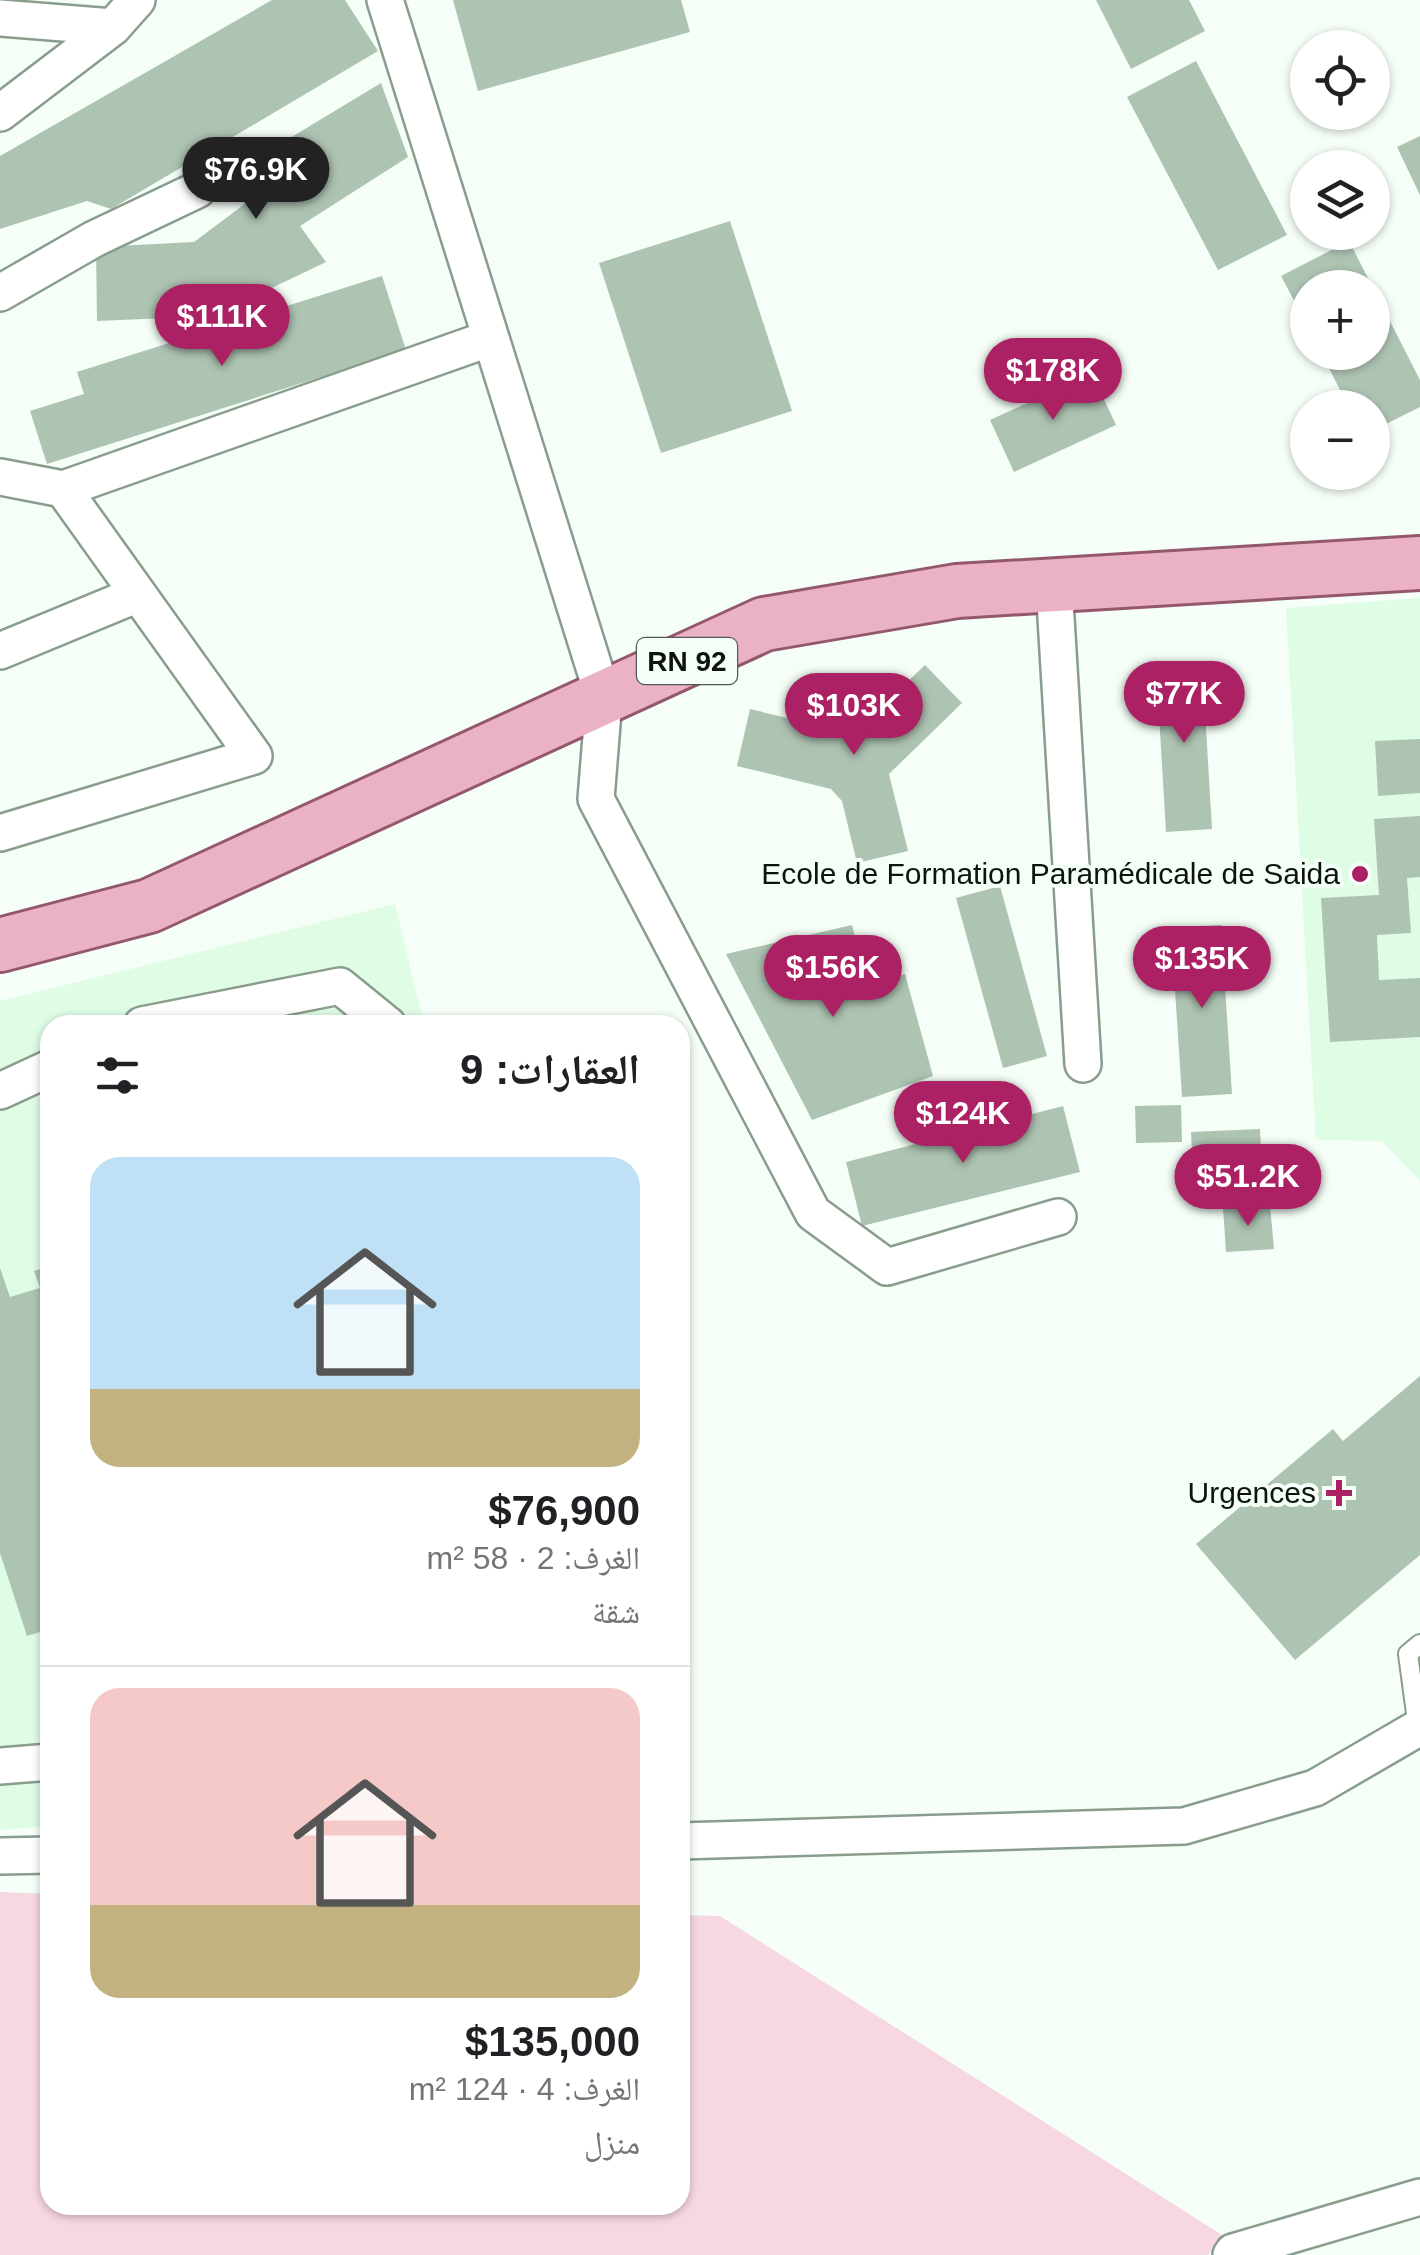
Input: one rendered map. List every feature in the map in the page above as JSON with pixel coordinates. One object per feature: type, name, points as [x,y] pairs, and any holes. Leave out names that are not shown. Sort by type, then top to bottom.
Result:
[{"type":"main road","name":"RN 92","points":[[0,945],[149,906],[764,624],[957,590],[1420,563]]},
{"type":"street","points":[[0,113],[113,27],[136,0]]},
{"type":"street","points":[[385,0],[604,699],[596,799],[813,1212],[887,1267],[1058,1217]]},
{"type":"street","points":[[0,18],[113,27]]},
{"type":"street","points":[[0,293],[94,240],[197,190]]},
{"type":"street","points":[[0,477],[63,489],[491,338]]},
{"type":"street","points":[[0,833],[254,756],[63,489]]},
{"type":"street","points":[[1054,585],[1083,1064]]},
{"type":"street","points":[[0,651],[138,594]]},
{"type":"street","points":[[193,1015],[340,986],[376,1015]]},
{"type":"street","points":[[0,1091],[40,1073]]},
{"type":"street","points":[[690,1841],[1184,1826],[1315,1788],[1419,1728]]},
{"type":"street","points":[[0,1766],[40,1763]]},
{"type":"street","points":[[0,1856],[40,1855]]},
{"type":"street","points":[[1231,2255],[1420,2197]]},
{"type":"lane","points":[[1419,1728],[1408,1654],[1420,1644]]},
{"type":"shaded area","name":"Ecole de Formation Paramédicale de Saida","points":[[1420,598],[1420,1181],[1382,1141],[1316,1140],[1286,608]]},
{"type":"shaded area","points":[[395,904],[422,1015],[40,1015],[40,1827],[0,1830],[0,1001]]},
{"type":"shaded area","points":[[0,1892],[40,1894],[40,2215],[690,2215],[690,1915],[720,1916],[1222,2235],[1208,2255],[0,2255]]},
{"type":"building","points":[[272,0],[345,0],[378,51],[111,209],[87,201],[0,229],[0,156]]},
{"type":"building","points":[[453,0],[681,0],[690,32],[478,91]]},
{"type":"building","points":[[1096,0],[1189,0],[1205,31],[1131,69]]},
{"type":"building","points":[[1196,61],[1287,235],[1218,270],[1127,97]]},
{"type":"building","points":[[381,83],[408,157],[300,226],[326,262],[213,316],[97,321],[96,247],[194,242],[254,197],[237,170]]},
{"type":"building","points":[[1420,136],[1420,195],[1397,147]]},
{"type":"building","points":[[730,221],[792,411],[661,453],[599,263]]},
{"type":"building","points":[[1332,250],[1354,250],[1364,270],[1293,270]]},
{"type":"building","points":[[1290,271],[1290,293],[1281,276]]},
{"type":"building","points":[[382,276],[406,350],[47,464],[30,411],[84,394],[77,372]]},
{"type":"building","points":[[1390,321],[1420,380],[1420,407],[1390,422],[1390,390],[1340,390],[1330,370],[1390,370]]},
{"type":"building","points":[[1092,374],[1116,425],[1014,472],[990,420]]},
{"type":"building","points":[[1202,661],[1212,829],[1166,832],[1156,664]]},
{"type":"building","points":[[925,665],[962,703],[889,774],[908,851],[857,863],[842,801],[831,789],[737,766],[750,709],[846,732],[860,727]]},
{"type":"building","points":[[1420,739],[1420,793],[1378,796],[1375,741]]},
{"type":"building","points":[[1420,816],[1420,877],[1407,878],[1411,933],[1377,935],[1379,980],[1420,978],[1420,1037],[1330,1042],[1321,898],[1379,895],[1374,819]]},
{"type":"building","points":[[1000,886],[1047,1056],[1003,1068],[956,898]]},
{"type":"building","points":[[852,925],[867,983],[905,974],[933,1076],[812,1120],[726,954]]},
{"type":"building","points":[[1221,925],[1232,1094],[1182,1097],[1171,928]]},
{"type":"building","points":[[1181,1105],[1182,1142],[1136,1143],[1135,1106]]},
{"type":"building","points":[[1063,1106],[1080,1172],[862,1226],[846,1162]]},
{"type":"building","points":[[1260,1129],[1262,1172],[1193,1175],[1191,1132]]},
{"type":"building","points":[[1270,1205],[1274,1249],[1226,1252],[1223,1208]]},
{"type":"building","points":[[0,1268],[10,1297],[40,1288],[40,1632],[27,1636],[0,1553]]},
{"type":"building","name":"Urgences","points":[[1420,1376],[1420,1555],[1295,1660],[1196,1544],[1333,1429],[1343,1441]]},
{"type":"place","name":"Ecole de Formation Paramédicale de Saida","points":[[1360,874]]},
{"type":"place","name":"Urgences","points":[[1339,1493]]}]
